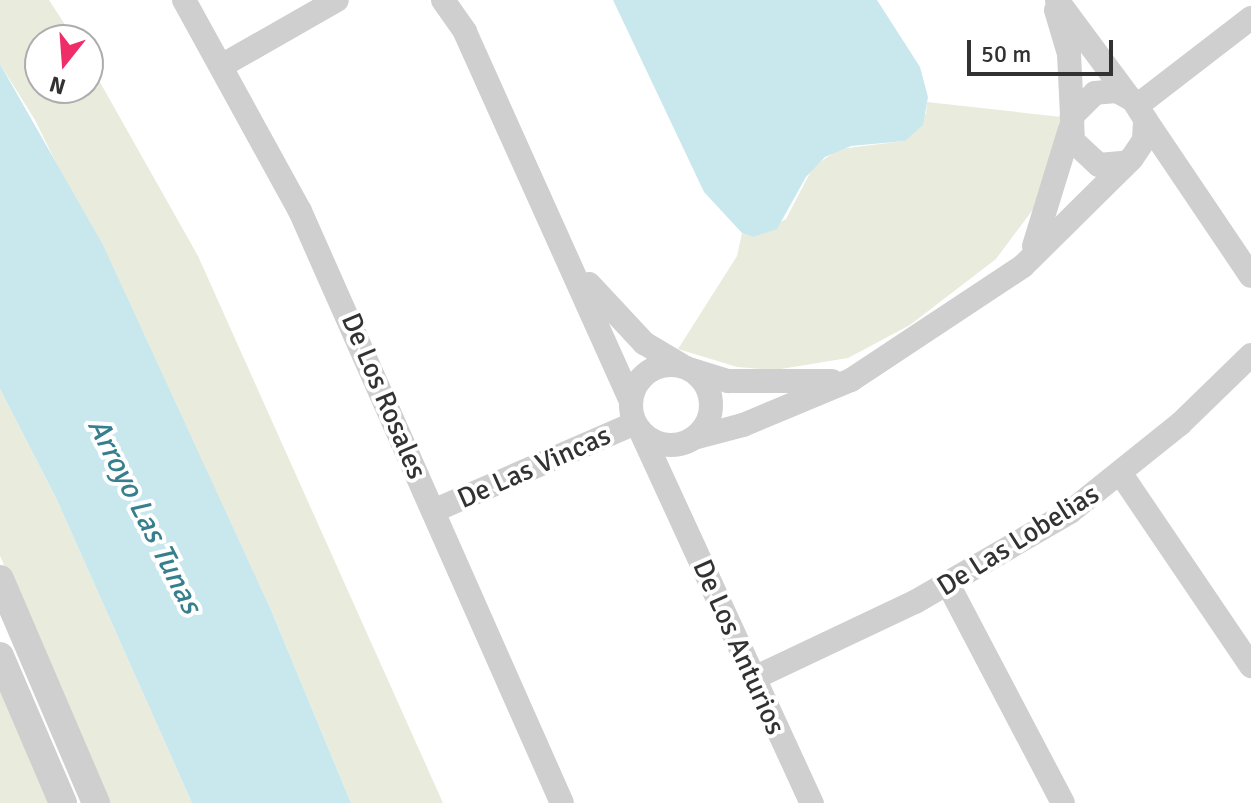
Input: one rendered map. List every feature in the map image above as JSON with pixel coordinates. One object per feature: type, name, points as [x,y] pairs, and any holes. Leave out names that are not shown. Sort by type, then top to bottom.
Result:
[{"type":"street","name":"De Los Rosales","points":[[184,0],[223,65],[320,253],[562,803]]},
{"type":"street","points":[[223,65],[337,0]]},
{"type":"street","points":[[443,0],[465,32],[575,267],[644,343],[686,367],[728,381],[851,380]]},
{"type":"street","points":[[461,0],[465,32]]},
{"type":"street","points":[[1055,0],[1137,106],[1251,276]]},
{"type":"street","points":[[1055,0],[1069,54],[1073,141],[1088,160],[1128,160],[1168,168],[1191,183]]},
{"type":"street","points":[[1137,106],[1251,18]]},
{"type":"street","points":[[1023,266],[1045,220],[1071,123],[1095,93],[1137,106]]},
{"type":"street","points":[[671,490],[689,441],[710,417],[712,403],[709,390],[686,367],[653,368],[634,387],[636,418],[661,444],[689,441],[743,425],[851,380],[1023,266],[1144,140],[1137,106]]},
{"type":"street","name":"De Los Anturios","points":[[575,267],[636,418],[812,803]]},
{"type":"street","name":"De Las Lobelias","points":[[754,678],[1015,548],[1121,474],[1251,355]]},
{"type":"street","name":"De Las Vincas","points":[[433,511],[636,418]]},
{"type":"street","points":[[1121,474],[1251,666]]},
{"type":"street","points":[[0,579],[96,803]]},
{"type":"street","points":[[948,584],[1063,803]]},
{"type":"street","points":[[0,656],[63,803]]},
{"type":"shaded area","points":[[0,0],[49,0],[65,24],[24,24],[24,102],[0,64]]},
{"type":"shaded area","points":[[104,89],[198,256],[443,803],[351,803],[271,610],[25,104],[104,104]]},
{"type":"shaded area","points":[[927,102],[1062,117],[1037,204],[996,259],[910,325],[848,358],[775,370],[737,367],[678,349],[737,256],[742,233],[753,237],[786,219],[813,167],[839,149],[905,141],[926,113]]},
{"type":"shaded area","points":[[0,389],[56,498],[192,803],[107,803],[0,556]]},
{"type":"shaded area","points":[[0,689],[49,803],[0,803]]},
{"type":"water","points":[[613,0],[877,0],[920,67],[928,97],[923,125],[905,141],[851,146],[825,157],[806,177],[777,229],[753,237],[742,233],[704,192]]},
{"type":"water","name":"Arroyo Las Tunas","points":[[0,64],[103,245],[271,610],[351,803],[192,803],[56,498],[0,389]]}]
